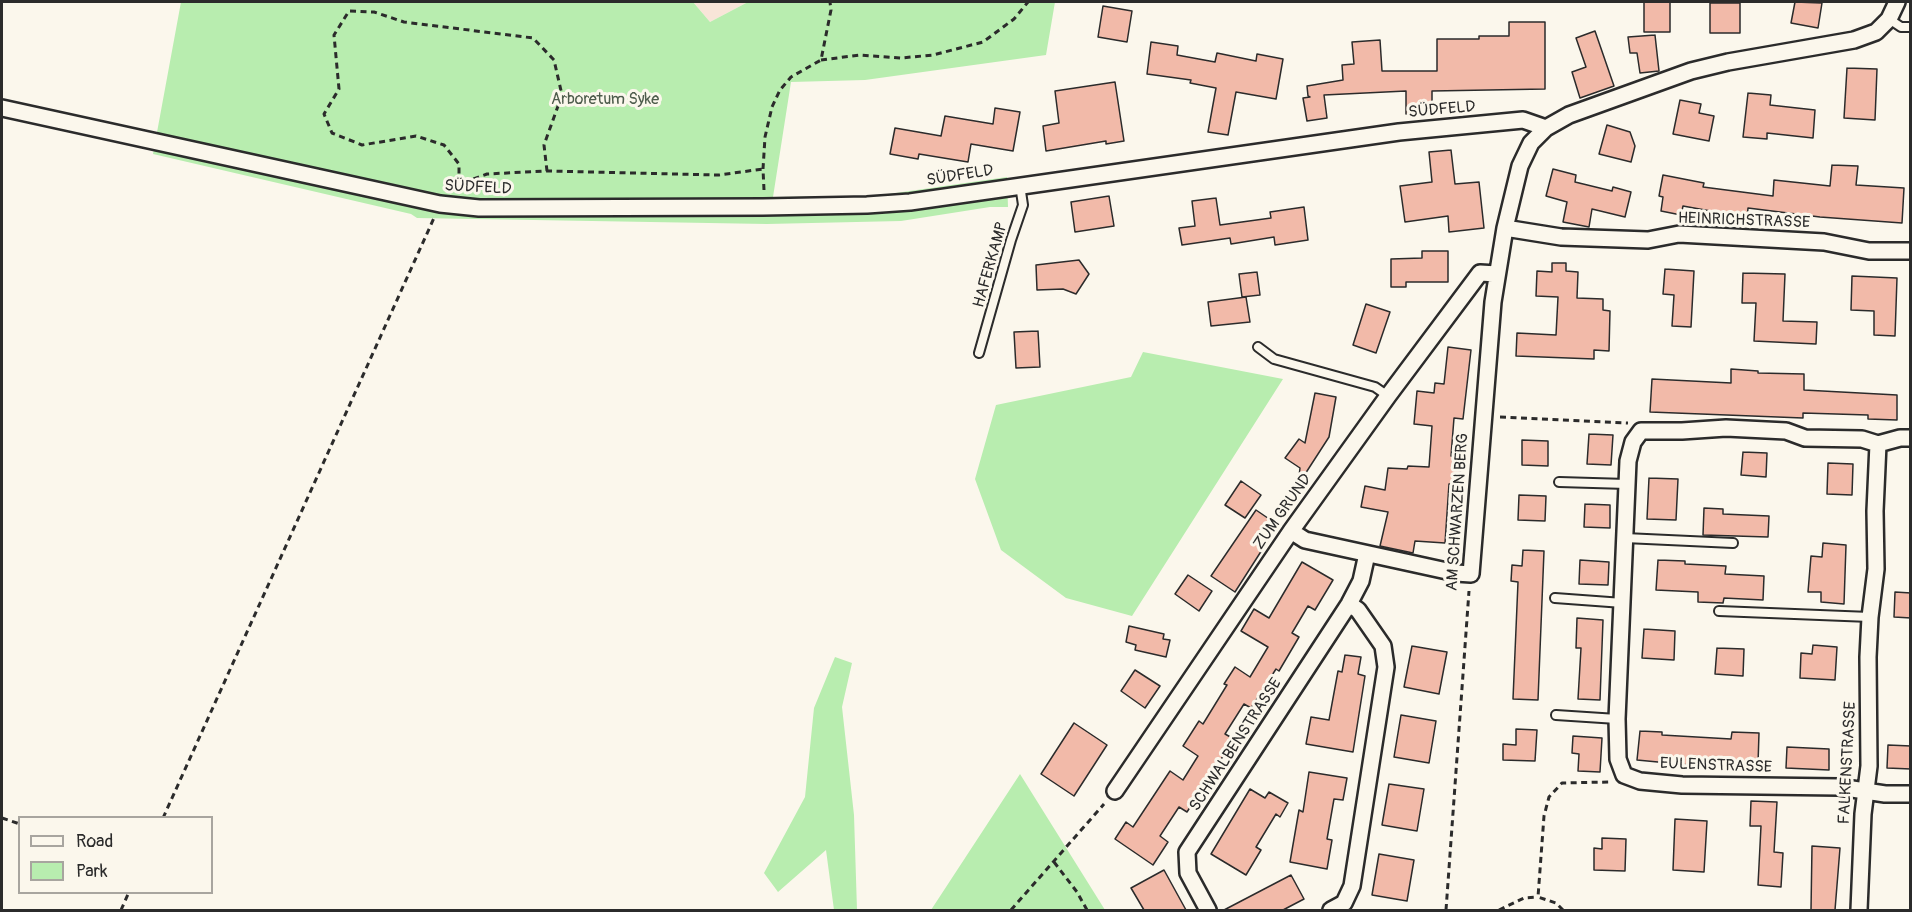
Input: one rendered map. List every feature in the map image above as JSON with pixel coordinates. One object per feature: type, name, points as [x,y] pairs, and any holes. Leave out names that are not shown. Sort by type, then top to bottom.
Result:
[{"type":"street","points":[[1546,128],[1569,115],[1691,71],[1728,62],[1854,40],[1876,32],[1889,19],[1897,2]]},
{"type":"street","name":"SÜDFELD","points":[[2,108],[440,204],[479,208],[763,207],[910,202],[1399,132],[1523,120],[1546,128]]},
{"type":"street","name":"AM SCHWARZEN BERG","points":[[1471,574],[1497,274],[1520,166],[1531,143],[1546,128]]},
{"type":"street","name":"HEINRICHSTRASSE","points":[[1505,228],[1561,237],[1648,240],[1679,234],[1824,242],[1869,251],[1911,251]]},
{"type":"street","name":"ZUM GRUND","points":[[1115,791],[1291,531],[1388,396],[1480,273],[1497,274]]},
{"type":"street","points":[[1624,775],[1618,759],[1617,719],[1628,461],[1633,442],[1641,430],[1682,431],[1726,428],[1786,431],[1806,438],[1862,439],[1878,444],[1900,438],[1911,438]]},
{"type":"street","name":"FALKENSTRASSE","points":[[1860,910],[1863,813],[1869,766],[1868,657],[1876,569],[1875,511],[1878,444]]},
{"type":"street","points":[[1291,531],[1305,540],[1456,573],[1471,574]]},
{"type":"street","name":"SCHWALBENSTRASSE","points":[[1208,910],[1188,873],[1187,852],[1349,604],[1361,581],[1367,554]]},
{"type":"street","points":[[1331,910],[1344,903],[1352,886],[1386,667],[1383,646],[1358,610],[1349,604]]},
{"type":"street","name":"EULENSTRASSE","points":[[1624,775],[1640,781],[1682,785],[1839,787],[1886,794],[1911,794]]},
{"type":"lane","points":[[1889,19],[1901,27],[1911,27]]},
{"type":"lane","name":"HAFERKAMP","points":[[980,353],[1023,205],[1020,185]]},
{"type":"lane","points":[[1258,347],[1274,359],[1375,387],[1388,396]]},
{"type":"lane","points":[[1559,482],[1627,484]]},
{"type":"lane","points":[[1625,538],[1733,543]]},
{"type":"lane","points":[[1555,598],[1623,603]]},
{"type":"lane","points":[[1719,611],[1870,617]]},
{"type":"lane","points":[[1556,715],[1617,719]]},
{"type":"path","points":[[821,60],[831,10],[830,2]]},
{"type":"path","points":[[763,207],[765,137],[772,107],[780,90],[791,77],[821,60],[860,55],[901,58],[933,55],[983,42],[1014,19],[1028,2]]},
{"type":"path","points":[[459,184],[459,164],[444,145],[416,136],[362,145],[332,133],[324,114],[339,89],[334,35],[349,11],[374,12],[404,22],[533,38],[554,60],[562,94],[544,146],[546,171]]},
{"type":"path","points":[[164,816],[440,204],[459,184],[487,174],[546,171],[719,175],[763,169]]},
{"type":"path","points":[[1483,416],[1630,423],[1641,430]]},
{"type":"path","name":"AM SCHWARZEN BERG","points":[[1446,910],[1471,574]]},
{"type":"path","points":[[1538,897],[1544,816],[1549,797],[1562,783],[1611,782],[1624,775]]},
{"type":"path","points":[[1011,910],[1115,791]]},
{"type":"path","points":[[2,818],[18,823]]},
{"type":"path","points":[[1054,862],[1077,892],[1087,910]]},
{"type":"path","points":[[121,910],[128,894]]},
{"type":"path","points":[[1499,910],[1524,898],[1538,897],[1556,903],[1563,910]]},
{"type":"shaded area","points":[[693,2],[748,2],[710,22]]},
{"type":"green space","name":"Arboretum Syke","points":[[181,2],[693,2],[710,22],[748,2],[1055,2],[1046,55],[865,80],[791,82],[773,197],[875,196],[1007,177],[1008,207],[990,207],[901,221],[767,224],[417,218],[411,214],[153,154]]},
{"type":"green space","points":[[1143,352],[1283,379],[1132,616],[1066,598],[1001,550],[975,479],[996,405],[1131,377]]},
{"type":"green space","points":[[835,657],[852,663],[842,707],[854,815],[857,910],[834,910],[826,850],[778,892],[764,873],[805,797],[814,708]]},
{"type":"green space","points":[[1020,774],[1105,910],[931,910]]},
{"type":"building","points":[[1644,2],[1670,2],[1670,32],[1644,32]]},
{"type":"building","points":[[1795,2],[1822,3],[1818,28],[1791,23]]},
{"type":"building","points":[[1710,3],[1740,3],[1740,33],[1710,33]]},
{"type":"building","points":[[1103,6],[1132,11],[1127,42],[1098,37]]},
{"type":"building","points":[[1509,22],[1545,22],[1545,89],[1432,91],[1432,114],[1406,114],[1406,91],[1324,95],[1327,118],[1307,121],[1303,98],[1310,97],[1307,86],[1343,80],[1342,65],[1354,64],[1352,42],[1380,40],[1382,71],[1437,71],[1437,39],[1509,36]]},
{"type":"building","points":[[1595,31],[1614,86],[1580,98],[1572,72],[1586,67],[1576,38]]},
{"type":"building","points":[[1655,35],[1659,71],[1640,73],[1637,53],[1630,53],[1628,37]]},
{"type":"building","points":[[1151,42],[1178,46],[1177,55],[1215,62],[1217,53],[1256,61],[1257,54],[1283,59],[1276,99],[1236,92],[1228,135],[1208,132],[1216,88],[1190,83],[1191,80],[1147,74]]},
{"type":"building","points":[[1847,68],[1877,69],[1875,120],[1844,118]]},
{"type":"building","points":[[1115,82],[1124,141],[1106,144],[1106,141],[1046,151],[1043,126],[1059,123],[1055,91]]},
{"type":"building","points":[[1748,93],[1771,95],[1770,105],[1815,110],[1813,138],[1767,133],[1767,139],[1743,137]]},
{"type":"building","points":[[1680,100],[1701,104],[1699,113],[1714,116],[1709,141],[1673,134]]},
{"type":"building","points":[[995,108],[1020,112],[1013,151],[971,144],[968,162],[919,154],[918,159],[890,154],[895,128],[941,136],[945,116],[993,124]]},
{"type":"building","points":[[1607,125],[1630,132],[1635,146],[1631,162],[1599,154]]},
{"type":"building","points":[[1451,150],[1455,184],[1479,182],[1484,228],[1449,232],[1448,216],[1405,222],[1400,186],[1432,182],[1429,152]]},
{"type":"building","points":[[1832,165],[1858,166],[1856,185],[1904,188],[1902,223],[1820,217],[1748,208],[1747,218],[1683,206],[1681,215],[1661,211],[1663,197],[1659,196],[1663,175],[1704,183],[1703,187],[1773,196],[1774,180],[1830,186]]},
{"type":"building","points":[[1553,169],[1576,175],[1575,182],[1612,191],[1613,187],[1631,192],[1625,217],[1592,209],[1589,227],[1563,222],[1567,202],[1546,196]]},
{"type":"building","points":[[1109,196],[1114,226],[1075,232],[1071,202]]},
{"type":"building","points":[[1216,198],[1220,225],[1271,218],[1270,212],[1304,207],[1308,240],[1275,245],[1274,237],[1231,244],[1230,238],[1182,245],[1179,228],[1195,226],[1192,201]]},
{"type":"building","points":[[1422,251],[1448,251],[1448,282],[1406,282],[1406,287],[1391,287],[1391,259],[1422,258]]},
{"type":"building","points":[[1079,260],[1089,274],[1076,294],[1063,289],[1037,290],[1036,265]]},
{"type":"building","points":[[1552,263],[1566,263],[1566,271],[1578,272],[1577,298],[1603,299],[1603,310],[1610,311],[1609,351],[1594,350],[1594,359],[1516,356],[1517,333],[1556,335],[1558,297],[1536,296],[1537,271],[1552,272]]},
{"type":"building","points":[[1665,269],[1694,271],[1691,327],[1672,326],[1674,295],[1663,294]]},
{"type":"building","points":[[1257,272],[1260,295],[1242,297],[1239,274]]},
{"type":"building","points":[[1743,273],[1785,274],[1783,321],[1817,322],[1816,344],[1754,341],[1756,303],[1742,303]]},
{"type":"building","points":[[1852,276],[1897,278],[1895,336],[1874,335],[1874,311],[1851,310]]},
{"type":"building","points":[[1246,297],[1250,322],[1211,326],[1208,302]]},
{"type":"building","points":[[1366,304],[1390,312],[1376,353],[1353,345]]},
{"type":"building","points":[[1038,331],[1040,367],[1016,368],[1014,332]]},
{"type":"building","points":[[1448,347],[1471,350],[1463,419],[1454,418],[1451,456],[1462,457],[1459,485],[1449,484],[1445,543],[1415,541],[1413,553],[1380,546],[1388,512],[1361,507],[1365,486],[1385,490],[1388,468],[1429,467],[1432,426],[1414,424],[1417,391],[1434,393],[1435,383],[1444,384]]},
{"type":"building","points":[[1731,369],[1758,371],[1758,373],[1804,374],[1804,390],[1897,395],[1897,420],[1868,419],[1868,415],[1803,413],[1803,418],[1650,412],[1652,379],[1731,383]]},
{"type":"building","points":[[1315,393],[1336,397],[1329,437],[1298,485],[1300,468],[1285,458],[1299,439],[1305,443]]},
{"type":"building","points":[[1589,434],[1613,435],[1611,465],[1587,464]]},
{"type":"building","points":[[1522,440],[1548,441],[1548,466],[1522,465]]},
{"type":"building","points":[[1743,452],[1767,453],[1766,477],[1741,475]]},
{"type":"building","points":[[1828,463],[1853,464],[1852,495],[1827,494]]},
{"type":"building","points":[[1649,478],[1678,479],[1676,520],[1647,519]]},
{"type":"building","points":[[1241,481],[1261,495],[1245,518],[1225,505]]},
{"type":"building","points":[[1519,495],[1546,496],[1545,521],[1518,520]]},
{"type":"building","points":[[1585,504],[1610,505],[1610,528],[1584,527]]},
{"type":"building","points":[[1704,508],[1723,509],[1723,514],[1769,516],[1768,537],[1703,535]]},
{"type":"building","points":[[1256,510],[1278,525],[1235,592],[1211,576]]},
{"type":"building","points":[[1823,543],[1846,545],[1844,604],[1821,602],[1821,592],[1808,592],[1811,556],[1822,557]]},
{"type":"building","points":[[1523,550],[1544,551],[1538,700],[1513,699],[1518,582],[1511,581],[1512,565],[1522,566]]},
{"type":"building","points":[[1580,560],[1609,562],[1608,585],[1579,584]]},
{"type":"building","points":[[1658,560],[1726,566],[1725,574],[1764,576],[1763,600],[1724,598],[1723,603],[1698,602],[1698,592],[1656,590]]},
{"type":"building","points":[[1302,562],[1333,580],[1315,610],[1308,606],[1292,633],[1299,637],[1279,671],[1276,669],[1251,708],[1244,704],[1225,734],[1234,739],[1187,812],[1179,807],[1160,836],[1168,842],[1153,865],[1115,839],[1126,822],[1133,827],[1170,771],[1183,780],[1198,756],[1183,746],[1199,721],[1203,724],[1227,685],[1224,684],[1235,667],[1250,677],[1268,647],[1241,631],[1254,609],[1269,618]]},
{"type":"building","points":[[1188,575],[1212,591],[1199,611],[1175,594]]},
{"type":"building","points":[[1895,592],[1911,593],[1911,618],[1894,617]]},
{"type":"building","points":[[1577,618],[1603,620],[1600,700],[1578,699],[1581,648],[1576,648]]},
{"type":"building","points":[[1129,626],[1164,634],[1163,639],[1170,640],[1166,657],[1135,650],[1136,645],[1126,642]]},
{"type":"building","points":[[1644,629],[1675,631],[1674,660],[1642,658]]},
{"type":"building","points":[[1813,645],[1837,647],[1835,680],[1800,678],[1801,653],[1812,654]]},
{"type":"building","points":[[1412,646],[1447,652],[1439,694],[1404,687]]},
{"type":"building","points":[[1717,648],[1744,649],[1743,676],[1715,674]]},
{"type":"building","points":[[1345,655],[1361,657],[1358,674],[1365,676],[1353,752],[1306,744],[1311,717],[1329,720],[1338,671],[1342,672]]},
{"type":"building","points":[[1135,670],[1160,686],[1145,708],[1121,691]]},
{"type":"building","points":[[1401,715],[1436,721],[1429,763],[1394,757]]},
{"type":"building","points":[[1074,723],[1107,745],[1074,796],[1041,774]]},
{"type":"building","points":[[1516,729],[1537,730],[1535,761],[1503,760],[1503,744],[1516,745]]},
{"type":"building","points":[[1640,731],[1662,732],[1662,735],[1731,739],[1732,732],[1759,733],[1758,764],[1710,762],[1710,767],[1637,760]]},
{"type":"building","points":[[1573,736],[1602,738],[1600,772],[1578,771],[1579,754],[1572,753]]},
{"type":"building","points":[[1888,745],[1911,746],[1911,769],[1887,768]]},
{"type":"building","points":[[1787,747],[1829,749],[1829,770],[1786,768]]},
{"type":"building","points":[[1309,772],[1347,778],[1343,800],[1334,799],[1327,839],[1332,840],[1327,869],[1290,862],[1299,810],[1303,812]]},
{"type":"building","points":[[1389,784],[1424,789],[1417,831],[1382,825]]},
{"type":"building","points":[[1250,789],[1265,798],[1269,792],[1288,803],[1280,817],[1276,814],[1256,847],[1261,850],[1246,875],[1211,854]]},
{"type":"building","points":[[1751,801],[1777,802],[1774,852],[1783,853],[1781,887],[1758,885],[1761,826],[1750,826]]},
{"type":"building","points":[[1675,819],[1707,821],[1704,872],[1673,870]]},
{"type":"building","points":[[1602,838],[1626,839],[1625,871],[1594,870],[1594,848],[1602,849]]},
{"type":"building","points":[[1812,846],[1840,848],[1835,910],[1811,910]]},
{"type":"building","points":[[1379,854],[1414,860],[1407,901],[1372,895]]},
{"type":"building","points":[[1164,870],[1186,910],[1144,910],[1131,888]]},
{"type":"building","points":[[1291,875],[1304,899],[1283,910],[1224,910]]}]
